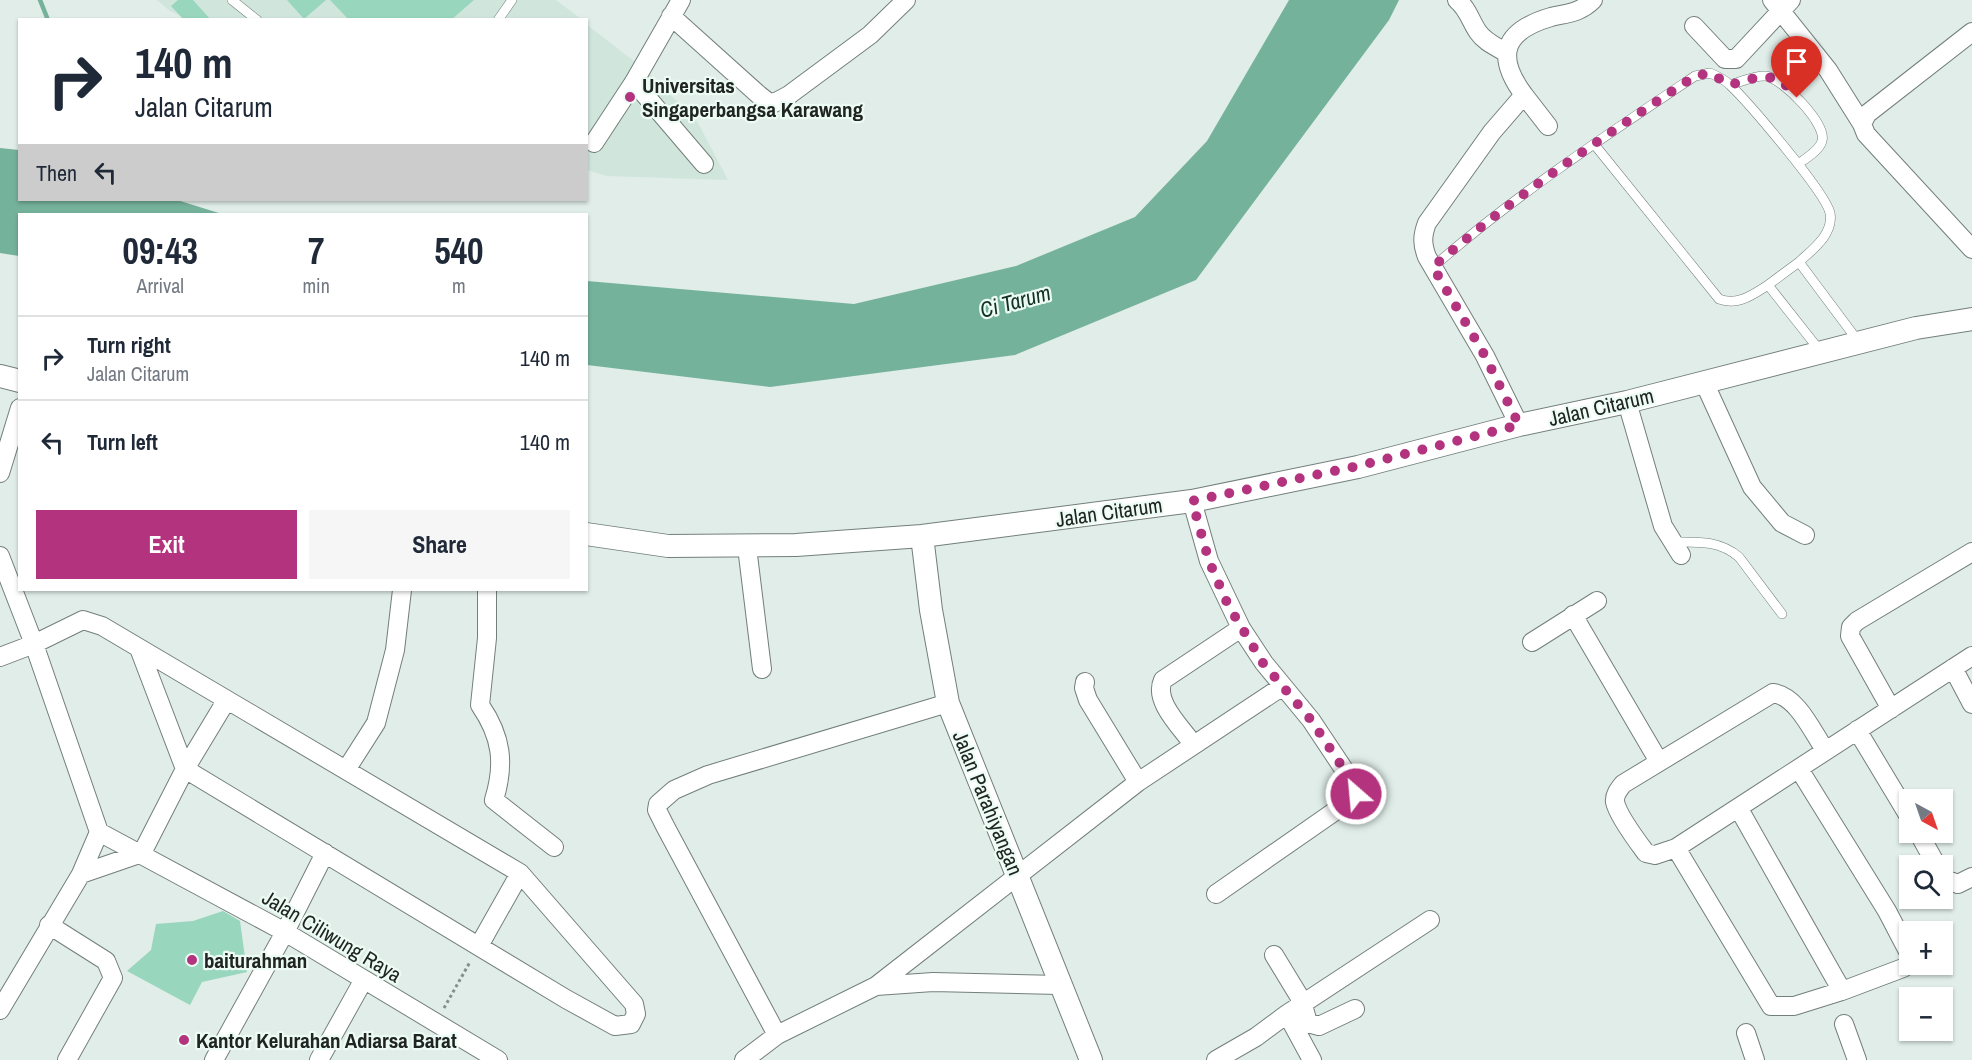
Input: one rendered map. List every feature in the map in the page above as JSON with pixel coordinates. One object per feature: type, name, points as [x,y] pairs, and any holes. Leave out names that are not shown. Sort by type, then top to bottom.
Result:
[{"type":"street","points":[[594,143],[634,82],[681,0]]},
{"type":"street","points":[[671,16],[759,95],[768,102],[774,103],[789,95],[870,35],[906,0]]},
{"type":"street","points":[[1457,0],[1466,8],[1477,30],[1486,41],[1505,52]]},
{"type":"street","points":[[1548,126],[1507,68],[1505,52],[1513,39],[1531,24],[1577,12],[1593,0]]},
{"type":"street","points":[[1694,26],[1725,59],[1736,59],[1782,4],[1828,70],[1866,134],[1972,249]]},
{"type":"street","points":[[1862,124],[1868,114],[1972,32]]},
{"type":"street","points":[[634,82],[704,164]]},
{"type":"street","points":[[1519,425],[1485,356],[1433,267],[1423,245],[1427,223],[1492,132],[1524,95]]},
{"type":"street","name":"Jalan Citarum","points":[[588,534],[668,546],[747,547],[922,536],[1192,501],[1358,466],[1519,425],[1627,402],[1916,328],[1972,319]]},
{"type":"street","points":[[0,376],[18,380]]},
{"type":"street","points":[[1704,381],[1752,487],[1782,522],[1805,535]]},
{"type":"street","points":[[1627,402],[1664,526],[1677,549]]},
{"type":"street","points":[[0,472],[18,414]]},
{"type":"street","points":[[1192,501],[1209,561],[1241,628],[1282,686],[1311,720],[1355,786],[1356,794],[1351,800],[1216,894]]},
{"type":"street","name":"Jalan Parahiyangan","points":[[922,536],[931,610],[948,703],[1059,985],[1091,1060]]},
{"type":"street","points":[[747,547],[762,669]]},
{"type":"street","points":[[1891,709],[1850,636],[1851,627],[1857,621],[1972,552]]},
{"type":"street","points":[[0,558],[34,644],[99,832],[81,874],[0,1010]]},
{"type":"street","points":[[346,770],[376,723],[396,650],[402,591]]},
{"type":"street","points":[[487,591],[487,638],[480,705],[492,722],[500,749],[502,775],[494,800],[554,847]]},
{"type":"street","points":[[1532,642],[1597,601]]},
{"type":"street","points":[[1573,615],[1659,760]]},
{"type":"street","points":[[0,657],[34,644],[83,620],[102,626],[140,651],[520,873],[634,1004],[635,1018],[625,1026],[615,1026],[185,769],[140,651]]},
{"type":"street","points":[[1193,744],[1161,698],[1159,688],[1163,680],[1241,628]]},
{"type":"street","points":[[1825,750],[1784,694],[1773,693],[1659,760],[1623,784],[1617,791],[1615,801],[1635,839],[1646,853],[1655,855],[1676,848],[1972,656]]},
{"type":"street","points":[[1953,668],[1972,704]]},
{"type":"street","points":[[1085,682],[1084,688],[1088,700],[1138,782]]},
{"type":"street","points":[[749,1058],[777,1035],[876,986],[1138,782],[1282,686]]},
{"type":"street","points":[[81,874],[142,853],[185,769],[226,701]]},
{"type":"street","points":[[777,1035],[664,826],[657,810],[658,804],[674,790],[708,775],[948,703]]},
{"type":"street","points":[[1857,730],[1899,800]]},
{"type":"street","points":[[1799,769],[1887,911],[1899,935]]},
{"type":"street","points":[[1739,809],[1842,990]]},
{"type":"street","name":"Jalan Ciliwung Raya","points":[[99,832],[142,853],[285,932],[363,981],[498,1060]]},
{"type":"street","points":[[1676,848],[1771,1006],[1794,1006],[1899,969]]},
{"type":"street","points":[[214,1060],[285,932],[325,853]]},
{"type":"street","points":[[480,944],[520,873]]},
{"type":"street","points":[[1953,882],[1958,884],[1972,877]]},
{"type":"street","points":[[1216,1060],[1256,1037],[1302,1001],[1430,920]]},
{"type":"street","points":[[49,925],[106,961],[113,978],[67,1060]]},
{"type":"street","points":[[1274,954],[1302,1001],[1308,1023],[1314,1026],[1355,1009]]},
{"type":"street","points":[[319,1060],[363,981]]},
{"type":"street","points":[[876,986],[933,982],[1059,985]]},
{"type":"street","points":[[1287,1014],[1312,1060]]},
{"type":"street","points":[[1844,1024],[1857,1060]]},
{"type":"street","points":[[1746,1033],[1755,1060]]},
{"type":"lane","points":[[232,0],[254,18]]},
{"type":"lane","points":[[499,18],[512,0]]},
{"type":"lane","points":[[1433,267],[1456,247],[1594,144],[1695,76],[1710,73],[1730,85],[1798,164],[1830,212],[1829,226],[1821,241],[1799,262],[1768,285],[1746,298],[1730,303],[1719,299],[1594,144]]},
{"type":"lane","points":[[1730,85],[1763,75],[1774,78],[1790,88],[1820,129],[1823,139],[1820,146],[1798,164]]},
{"type":"lane","points":[[1799,262],[1859,342]]},
{"type":"lane","points":[[1768,285],[1821,352]]},
{"type":"lane","points":[[1677,549],[1709,542],[1730,549],[1739,557],[1782,614]]},
{"type":"path","points":[[435,1024],[480,944]]},
{"type":"shaded area","points":[[157,0],[556,0],[580,18],[185,18],[170,11]]},
{"type":"shaded area","name":"Universitas Singaperbangsa Karawang","points":[[588,26],[648,72],[698,123],[728,180],[607,176],[588,170]]},
{"type":"water","name":"Ci Tarum","points":[[1289,0],[1399,0],[1389,20],[1196,280],[1015,355],[770,387],[588,365],[588,281],[854,304],[1016,266],[1135,217],[1207,141]]},
{"type":"water","points":[[0,148],[18,150],[18,201],[180,201],[219,213],[18,213],[18,256],[0,253]]},
{"type":"building","points":[[178,0],[193,0],[209,18],[182,18],[171,6]]},
{"type":"building","points":[[287,0],[326,0],[305,18]]},
{"type":"building","points":[[330,0],[474,0],[453,18],[347,18]]},
{"type":"building","name":"baiturahman","points":[[223,911],[240,921],[247,972],[202,982],[190,1005],[127,971],[151,950],[156,924],[193,921]]},
{"type":"waterway","points":[[40,0],[47,18]]},
{"type":"place","name":"Universitas Singaperbangsa Karawang","points":[[630,97]]},
{"type":"place","name":"baiturahman","points":[[192,960]]},
{"type":"place","name":"Kantor Kelurahan Adiarsa Barat","points":[[184,1040]]},
{"type":"route","points":[[1356,794],[1355,786],[1311,720],[1263,663],[1228,605],[1209,561],[1192,501],[1358,466],[1519,425],[1485,356],[1433,267],[1456,247],[1594,144],[1695,76],[1710,73],[1730,85],[1763,75],[1784,83],[1797,98]]}]
